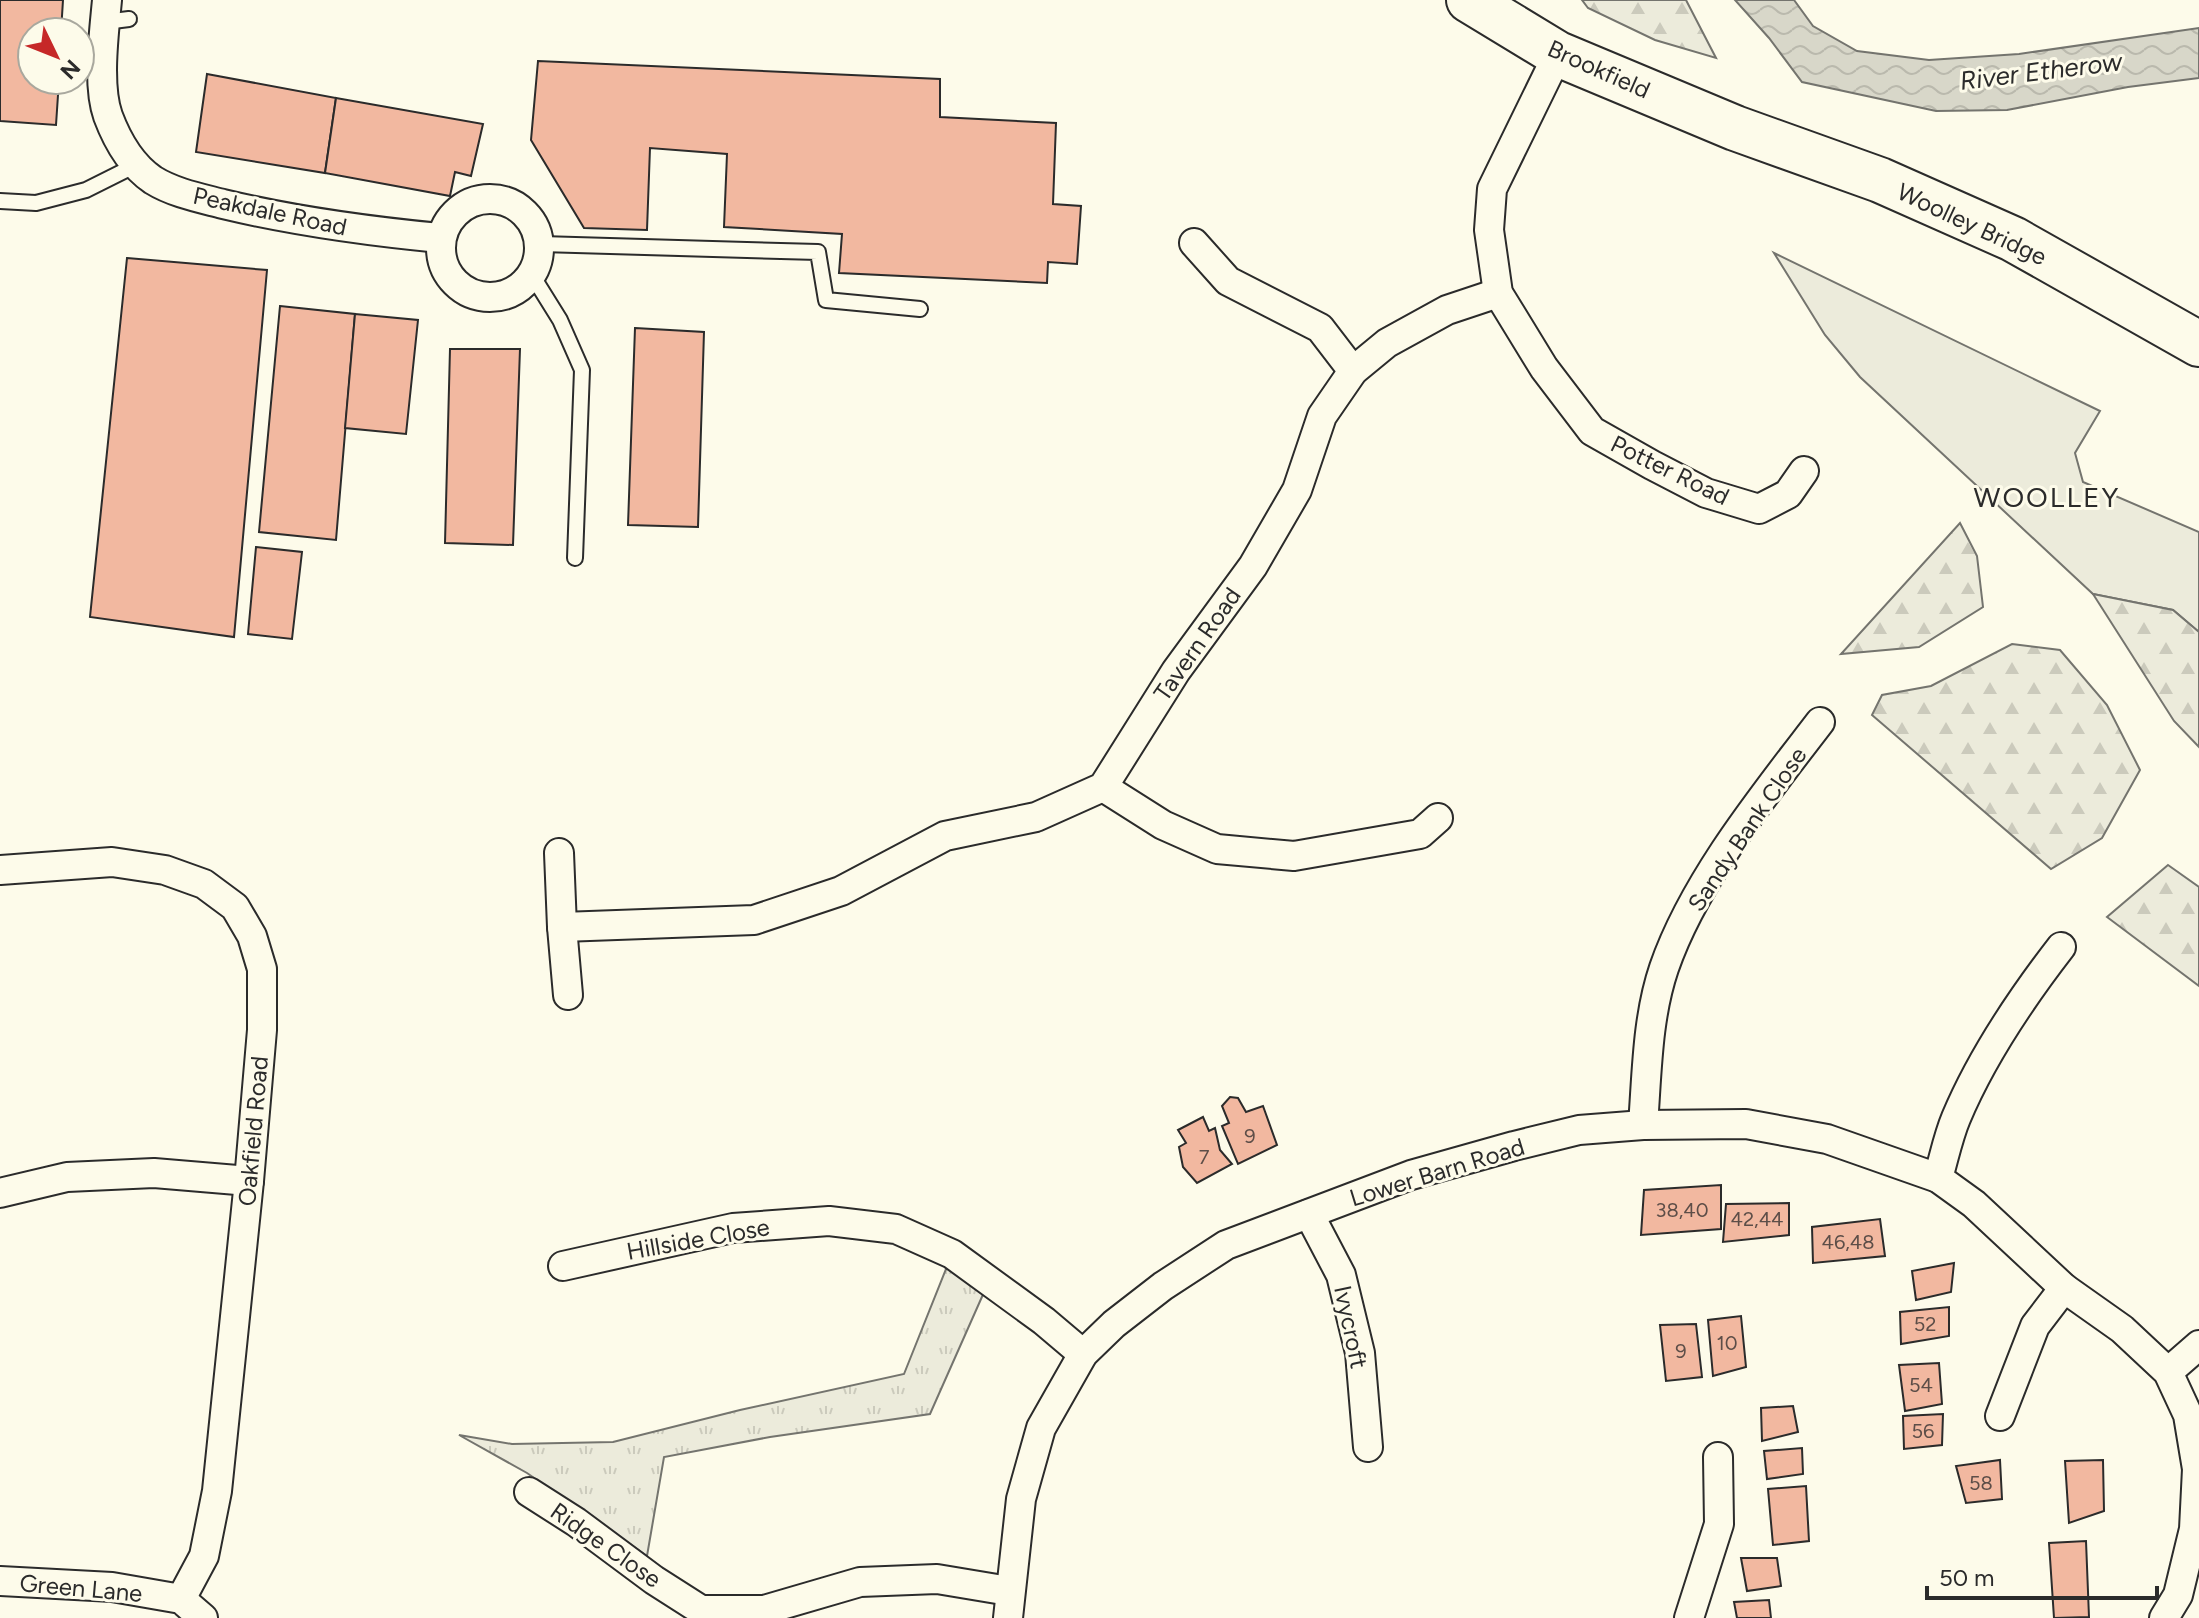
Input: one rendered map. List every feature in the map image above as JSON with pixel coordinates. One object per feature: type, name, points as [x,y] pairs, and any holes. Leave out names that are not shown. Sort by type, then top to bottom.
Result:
[{"type":"main road","name":"Brookfield","points":[[1469,0],[1558,54],[1735,128]]},
{"type":"main road","name":"Woolley Bridge","points":[[1735,128],[1880,180],[2013,239],[2199,344]]},
{"type":"street","name":"Peakdale Road","points":[[114,14],[102,58],[107,112],[119,141],[136,165],[155,181],[190,196],[248,210],[364,231],[440,238]]},
{"type":"street","points":[[1498,293],[1489,230],[1492,189],[1558,54]]},
{"type":"street","points":[[481,198],[515,203],[534,222],[541,244],[532,275],[509,295],[474,296],[448,277],[441,260],[440,238],[452,214],[481,198]]},
{"type":"street","points":[[1194,243],[1228,281],[1320,328],[1353,371]]},
{"type":"street","name":"Tavern Road","points":[[1103,787],[1176,671],[1253,566],[1297,490],[1322,416],[1353,371],[1387,343],[1447,310],[1498,293]]},
{"type":"street","name":"Potter Road","points":[[1498,293],[1544,368],[1592,431],[1706,493],[1759,509],[1788,494],[1804,471]]},
{"type":"street","name":"Sandy Bank Close","points":[[1643,1125],[1649,1041],[1664,969],[1701,890],[1770,788],[1820,722]]},
{"type":"street","points":[[562,927],[754,920],[841,891],[945,836],[1036,817],[1103,787],[1163,825],[1217,849],[1294,856],[1420,834],[1438,818]]},
{"type":"street","points":[[559,853],[568,995]]},
{"type":"street","name":"Oakfield Road","points":[[0,870],[112,862],[165,870],[204,884],[235,907],[252,936],[262,969],[262,1030],[249,1181],[217,1491],[204,1556],[181,1599]]},
{"type":"street","points":[[1938,1178],[1955,1119],[1975,1080],[2018,1002],[2061,947]]},
{"type":"street","name":"Lower Barn Road","points":[[1009,1605],[1021,1499],[1041,1428],[1062,1387],[1083,1354],[1114,1324],[1226,1245],[1411,1175],[1579,1130],[1643,1125],[1746,1124],[1827,1139],[1938,1178],[1974,1204],[2064,1288],[2122,1329],[2168,1372],[2188,1415],[2197,1469],[2194,1529],[2180,1606]]},
{"type":"street","points":[[0,1193],[67,1177],[154,1173],[249,1181]]},
{"type":"street","name":"Ivycroft","points":[[1309,1214],[1341,1275],[1360,1353],[1368,1447]]},
{"type":"street","name":"Hillside Close","points":[[563,1266],[733,1228],[829,1221],[896,1229],[952,1254],[1044,1321],[1083,1354]]},
{"type":"street","points":[[2000,1416],[2035,1326],[2064,1288]]},
{"type":"street","points":[[2168,1372],[2199,1345]]},
{"type":"street","points":[[1689,1618],[1719,1524],[1718,1457]]},
{"type":"street","name":"Ridge Close","points":[[529,1492],[701,1610],[764,1610],[860,1582],[937,1579],[1009,1605]]},
{"type":"street","name":"Green Lane","points":[[0,1581],[112,1587],[181,1599]]},
{"type":"street","points":[[181,1599],[203,1618]]},
{"type":"lane","points":[[0,201],[36,203],[86,190],[136,165]]},
{"type":"lane","points":[[541,244],[818,252],[826,300],[920,309]]},
{"type":"lane","points":[[532,275],[560,320],[582,370],[575,558]]},
{"type":"green space","points":[[1582,0],[1686,0],[1716,58],[1655,40],[1588,8]]},
{"type":"green space","points":[[1774,253],[2100,411],[2075,453],[2083,482],[2199,532],[2199,632],[2173,610],[2093,594],[1860,377],[1825,335]]},
{"type":"green space","points":[[1960,523],[1977,556],[1983,607],[1919,647],[1841,654]]},
{"type":"green space","points":[[2093,594],[2173,610],[2199,632],[2199,747],[2174,721]]},
{"type":"green space","points":[[2012,644],[2060,650],[2107,705],[2140,770],[2102,838],[2051,869],[1872,715],[1882,695],[1931,686]]},
{"type":"green space","points":[[2168,865],[2199,887],[2199,986],[2107,917]]},
{"type":"green space","points":[[952,1254],[989,1281],[930,1414],[770,1437],[664,1457],[647,1556],[527,1473],[459,1435],[512,1444],[613,1442],[904,1374]]},
{"type":"water","name":"River Etherow","points":[[1735,0],[1794,0],[1813,26],[1857,51],[1929,60],[2019,54],[2199,28],[2199,78],[2128,87],[2007,110],[1936,111],[1802,82]]},
{"type":"building","points":[[0,0],[63,0],[62,16],[16,16],[16,96],[58,96],[56,125],[0,121]]},
{"type":"building","points":[[538,61],[940,79],[940,117],[1056,123],[1053,204],[1081,206],[1077,264],[1048,262],[1047,283],[839,273],[842,234],[724,227],[727,154],[650,148],[647,230],[584,228],[531,140]]},
{"type":"building","points":[[207,74],[336,98],[325,173],[196,152]]},
{"type":"building","points":[[336,98],[483,124],[471,176],[455,172],[450,196],[325,173]]},
{"type":"building","points":[[127,258],[267,270],[234,637],[90,617]]},
{"type":"building","points":[[280,306],[355,314],[336,540],[259,532]]},
{"type":"building","points":[[355,314],[418,320],[406,434],[345,428]]},
{"type":"building","points":[[635,328],[704,332],[698,527],[628,525]]},
{"type":"building","points":[[450,349],[520,349],[513,545],[445,543]]},
{"type":"building","points":[[256,547],[302,552],[292,639],[248,634]]},
{"type":"building","points":[[1230,1097],[1238,1098],[1246,1112],[1263,1106],[1277,1145],[1238,1164],[1222,1126],[1229,1123],[1222,1106]]},
{"type":"building","points":[[1203,1117],[1209,1131],[1215,1128],[1220,1150],[1232,1164],[1197,1183],[1183,1167],[1179,1147],[1186,1143],[1178,1130]]},
{"type":"building","points":[[1721,1185],[1721,1229],[1641,1235],[1644,1190]]},
{"type":"building","points":[[1789,1203],[1789,1235],[1723,1242],[1726,1204]]},
{"type":"building","points":[[1880,1219],[1885,1256],[1813,1263],[1812,1227]]},
{"type":"building","points":[[1954,1263],[1951,1292],[1916,1300],[1912,1271]]},
{"type":"building","points":[[1949,1307],[1949,1336],[1901,1344],[1900,1312]]},
{"type":"building","points":[[1741,1316],[1746,1367],[1713,1376],[1708,1320]]},
{"type":"building","points":[[1696,1324],[1702,1377],[1666,1381],[1660,1325]]},
{"type":"building","points":[[1939,1363],[1942,1404],[1905,1411],[1899,1365]]},
{"type":"building","points":[[1793,1406],[1798,1432],[1762,1441],[1761,1408]]},
{"type":"building","points":[[1943,1414],[1942,1445],[1904,1449],[1903,1416]]},
{"type":"building","points":[[1802,1448],[1803,1474],[1767,1479],[1764,1451]]},
{"type":"building","points":[[2000,1460],[2002,1499],[1966,1503],[1956,1466]]},
{"type":"building","points":[[2103,1460],[2104,1511],[2069,1523],[2065,1461]]},
{"type":"building","points":[[1806,1486],[1809,1541],[1773,1545],[1768,1489]]},
{"type":"building","points":[[2086,1541],[2089,1617],[2054,1618],[2049,1543]]},
{"type":"building","points":[[1741,1558],[1777,1558],[1781,1586],[1747,1591]]},
{"type":"building","points":[[1769,1600],[1771,1618],[1737,1618],[1734,1602]]},
{"type":"district","name":"WOOLLEY","points":[[2047,497]]}]
